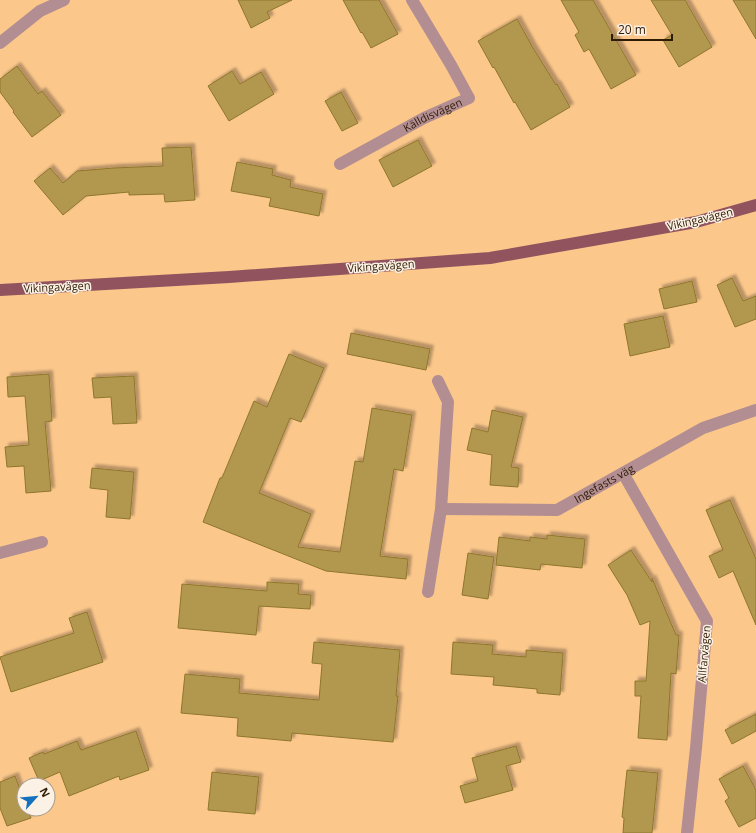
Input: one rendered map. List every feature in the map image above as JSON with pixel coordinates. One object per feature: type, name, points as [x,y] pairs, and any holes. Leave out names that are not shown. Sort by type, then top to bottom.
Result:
[{"type":"main road","name":"Vikingavägen","points":[[0,290],[237,276],[490,258],[696,222],[756,205]]},
{"type":"street","points":[[0,44],[40,12],[64,0]]},
{"type":"street","name":"Källdisvägen","points":[[340,164],[424,118],[469,98],[412,0]]},
{"type":"street","points":[[428,592],[441,510],[448,402],[438,381]]},
{"type":"street","name":"Ingefasts väg","points":[[441,510],[557,510],[703,428],[756,410]]},
{"type":"street","name":"Allfarvägen","points":[[623,473],[707,621],[687,833]]},
{"type":"street","points":[[0,553],[42,542]]},
{"type":"building","points":[[238,0],[292,0],[267,12],[270,18],[251,28]]},
{"type":"building","points":[[343,0],[379,0],[398,34],[371,48]]},
{"type":"building","points":[[561,0],[593,0],[636,75],[611,89],[589,49],[584,52],[575,35],[579,32]]},
{"type":"building","points":[[651,0],[685,0],[712,47],[679,67],[663,40],[672,35]]},
{"type":"building","points":[[733,0],[756,0],[756,39]]},
{"type":"building","points":[[517,19],[533,48],[556,85],[557,84],[570,107],[531,130],[478,41]]},
{"type":"building","points":[[17,66],[38,94],[42,91],[61,115],[32,137],[0,92],[0,79]]},
{"type":"building","points":[[232,71],[240,84],[261,72],[274,94],[229,121],[208,86]]},
{"type":"building","points":[[341,92],[358,123],[342,131],[325,101]]},
{"type":"building","points":[[418,140],[432,166],[393,187],[379,160]]},
{"type":"building","points":[[191,147],[195,200],[165,202],[164,194],[129,195],[129,192],[86,196],[63,215],[34,181],[50,168],[63,183],[77,171],[163,166],[162,148]]},
{"type":"building","points":[[237,162],[273,169],[272,175],[291,180],[290,187],[323,194],[319,216],[269,206],[271,198],[231,191]]},
{"type":"building","points":[[732,278],[743,301],[756,296],[756,319],[735,327],[717,285]]},
{"type":"building","points":[[692,281],[697,302],[664,309],[659,289]]},
{"type":"building","points":[[663,316],[670,347],[630,356],[624,324]]},
{"type":"building","points":[[351,333],[430,349],[426,370],[347,354]]},
{"type":"building","points":[[289,354],[324,368],[301,422],[290,418],[259,493],[311,514],[298,547],[340,552],[355,461],[363,462],[372,408],[412,415],[403,471],[394,469],[380,556],[408,559],[406,579],[326,571],[203,522],[220,478],[222,478],[254,401],[267,407]]},
{"type":"building","points":[[49,374],[52,421],[45,422],[51,491],[26,493],[24,466],[7,467],[5,447],[29,445],[25,396],[8,397],[7,377]]},
{"type":"building","points":[[134,376],[137,423],[113,424],[111,397],[94,398],[92,378]]},
{"type":"building","points":[[492,410],[523,417],[511,467],[519,468],[518,487],[490,485],[492,455],[467,450],[472,428],[488,432]]},
{"type":"building","points":[[92,468],[134,472],[130,519],[106,517],[108,490],[90,488]]},
{"type":"building","points":[[730,500],[756,559],[756,625],[733,571],[719,578],[709,556],[723,550],[706,510]]},
{"type":"building","points":[[547,535],[585,539],[582,568],[541,564],[540,570],[496,565],[499,537],[530,541],[530,537],[547,539]]},
{"type":"building","points":[[631,550],[652,582],[652,578],[676,635],[679,635],[676,674],[671,673],[667,740],[638,738],[641,696],[635,696],[635,681],[646,681],[650,621],[640,625],[627,595],[608,565]]},
{"type":"building","points":[[468,553],[494,557],[488,599],[462,595]]},
{"type":"building","points":[[267,582],[299,584],[298,594],[311,595],[310,609],[259,606],[256,635],[178,628],[182,584],[267,591]]},
{"type":"building","points":[[87,612],[103,662],[11,692],[0,657],[74,633],[69,618]]},
{"type":"building","points":[[314,642],[400,650],[396,696],[398,696],[393,742],[292,733],[291,741],[237,736],[238,718],[181,713],[185,674],[240,679],[239,693],[319,700],[322,664],[312,663]]},
{"type":"building","points":[[453,642],[493,645],[492,654],[526,657],[526,650],[563,653],[560,695],[537,693],[537,689],[493,685],[494,677],[451,674]]},
{"type":"building","points":[[756,714],[756,731],[732,744],[725,730]]},
{"type":"building","points":[[136,731],[149,770],[120,780],[119,776],[69,796],[60,772],[48,777],[37,777],[29,758],[43,752],[44,754],[77,741],[81,750]]},
{"type":"building","points":[[516,746],[521,762],[506,766],[513,790],[465,803],[460,786],[478,781],[472,758]]},
{"type":"building","points":[[743,766],[756,790],[756,818],[739,827],[725,801],[729,798],[719,779]]},
{"type":"building","points":[[627,770],[658,773],[652,833],[623,833],[624,818],[622,817]]},
{"type":"building","points":[[212,772],[259,777],[255,814],[208,810]]},
{"type":"building","points":[[15,776],[16,817],[31,818],[7,826],[0,808],[0,782]]}]
